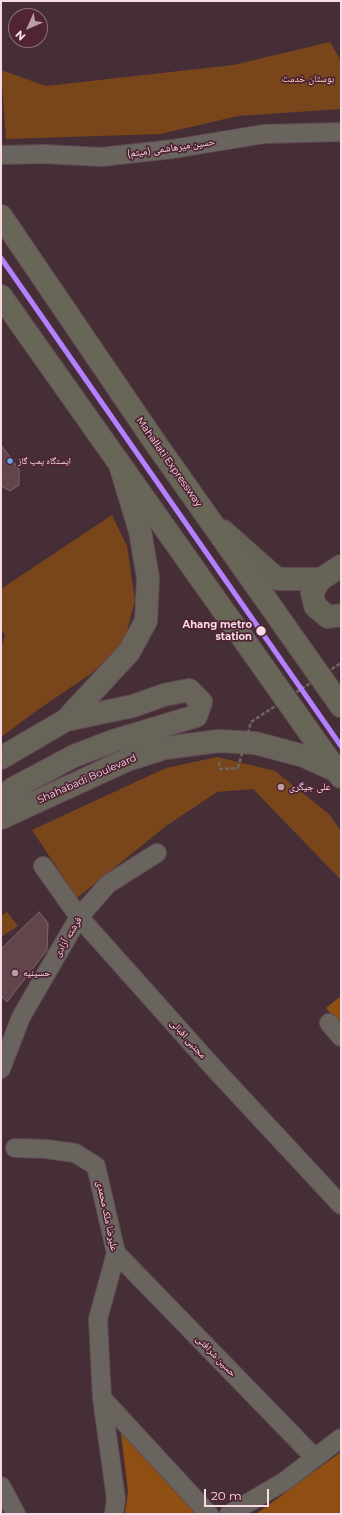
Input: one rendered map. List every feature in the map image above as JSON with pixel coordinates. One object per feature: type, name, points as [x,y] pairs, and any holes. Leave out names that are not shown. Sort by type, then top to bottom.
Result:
[{"type":"highway","name":"Mahallati Expressway","points":[[1,216],[154,441],[341,706]]},
{"type":"highway","points":[[1,296],[339,774]]},
{"type":"main road","points":[[1,758],[66,720],[129,652],[146,621],[148,578],[140,531],[119,464]]},
{"type":"main road","points":[[209,518],[277,580],[321,579]]},
{"type":"main road","points":[[341,566],[321,579],[312,592],[314,606],[328,617],[341,615]]},
{"type":"main road","points":[[1,799],[12,789],[74,756],[113,741],[196,716],[201,702],[189,690],[164,695],[133,706],[66,720]]},
{"type":"main road","name":"Shahabadi Boulevard","points":[[1,818],[127,760],[173,747],[219,741],[256,743],[304,756],[339,774]]},
{"type":"street","name":"حسین میرهاشمی (میثم)","points":[[1,155],[44,154],[100,157],[173,149],[264,134],[341,132]]},
{"type":"street","name":"فرشته آزادی","points":[[1,1070],[21,1017],[79,917],[108,884],[157,853]]},
{"type":"street","name":"مجتبی اقبالی","points":[[43,866],[79,917],[211,1065],[341,1205]]},
{"type":"street","points":[[329,1023],[341,1037]]},
{"type":"street","name":"علیرضا ملک محمدی","points":[[15,1148],[75,1153],[96,1166],[116,1253],[98,1319],[102,1398],[116,1499],[114,1514]]},
{"type":"street","name":"حسین شرافتی","points":[[116,1253],[316,1458]]},
{"type":"street","points":[[102,1398],[209,1514]]},
{"type":"street","points":[[229,1514],[285,1481],[341,1438]]},
{"type":"street","points":[[1,1486],[16,1514]]},
{"type":"path","points":[[220,769],[238,768],[250,722],[341,663]]},
{"type":"green space","name":"بوستان خدمت","points":[[330,42],[341,61],[341,109],[238,116],[160,134],[6,139],[1,70],[46,86],[233,65]]},
{"type":"green space","points":[[112,515],[127,546],[135,600],[124,642],[92,673],[1,737],[1,648],[5,636],[1,628],[1,589]]},
{"type":"green space","points":[[217,757],[275,771],[329,814],[341,831],[341,880],[253,789],[217,792],[166,826],[77,898],[32,830],[166,768]]},
{"type":"green space","points":[[7,912],[18,926],[1,937],[1,916]]},
{"type":"shaded area","points":[[341,996],[341,1025],[326,1008]]},
{"type":"shaded area","points":[[121,1433],[197,1514],[125,1514],[128,1492]]},
{"type":"shaded area","points":[[341,1452],[341,1514],[256,1514]]},
{"type":"building","points":[[1,445],[19,469],[19,485],[10,491],[1,486]]},
{"type":"building","name":"حسینیه","points":[[39,912],[48,923],[47,950],[7,1002],[1,996],[1,949]]},
{"type":"transit line","points":[[1,258],[341,746]]},
{"type":"place","name":"ایستگاه پمپ گاز","points":[[10,461]]},
{"type":"place","name":"Ahang metro station","points":[[261,631]]},
{"type":"place","name":"علی جیگری","points":[[281,787]]},
{"type":"place","name":"حسینیه","points":[[15,973]]}]
